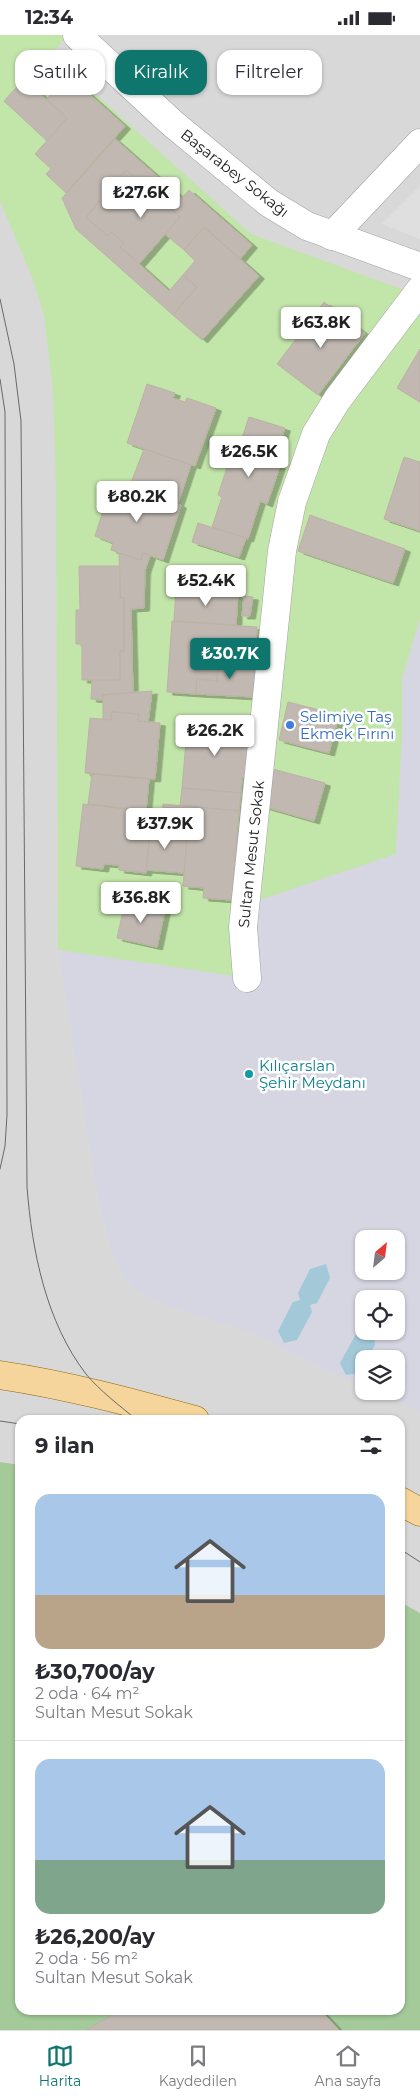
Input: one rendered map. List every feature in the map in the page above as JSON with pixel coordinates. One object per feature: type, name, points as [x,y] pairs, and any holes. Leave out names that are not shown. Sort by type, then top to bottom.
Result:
[{"type":"main road","points":[[0,1375],[108,1396],[177,1415]]},
{"type":"street","name":"Başarabey Sokağı","points":[[77,35],[172,123],[268,203],[307,226],[420,267]]},
{"type":"street","points":[[332,236],[420,143]]},
{"type":"street","name":"Sultan Mesut Sokak","points":[[247,978],[243,927],[282,551],[292,502],[308,451],[326,416],[420,290]]},
{"type":"shaded area","points":[[0,35],[420,35],[420,2030],[0,2030]]},
{"type":"shaded area","points":[[420,186],[420,239],[382,224]]},
{"type":"shaded area","name":"Kılıçarslan Şehir Meydanı","points":[[420,619],[420,1412],[398,1400],[405,1400],[405,1350],[355,1350],[355,1383],[254,1333],[176,1309],[152,1300],[133,1288],[112,1254],[98,1196],[58,950],[246,978],[245,905],[396,854],[402,736],[402,679]]},
{"type":"green space","points":[[0,35],[67,35],[56,50],[15,50],[15,95],[96,95],[251,234],[420,296],[420,619],[402,679],[402,736],[396,854],[245,905],[247,978],[58,950],[56,486],[53,390],[44,315],[32,277],[0,201]]},
{"type":"green space","points":[[0,1462],[15,1464],[15,2015],[405,2015],[405,1605],[420,1613],[420,2030],[0,2030]]},
{"type":"water","points":[[326,1264],[330,1278],[317,1303],[310,1305],[312,1312],[297,1340],[284,1343],[278,1331],[293,1302],[300,1300],[298,1293],[310,1269]]},
{"type":"water","points":[[355,1336],[355,1340],[374,1340],[375,1345],[372,1350],[355,1350],[355,1374],[346,1375],[340,1363]]},
{"type":"building","points":[[15,89],[15,95],[42,95],[67,118],[47,141],[4,101]]},
{"type":"building","points":[[50,95],[90,95],[125,126],[66,193],[46,174],[51,169],[35,154],[67,118],[46,100]]},
{"type":"building","points":[[115,139],[182,198],[189,190],[252,245],[240,259],[204,227],[184,250],[165,234],[139,264],[169,291],[183,275],[197,287],[173,315],[76,229],[62,198]]},
{"type":"building","points":[[126,170],[180,217],[139,264],[120,247],[124,243],[111,232],[108,236],[86,217]]},
{"type":"building","points":[[204,227],[259,276],[202,340],[173,315],[197,287],[183,275],[195,261],[184,250]]},
{"type":"building","points":[[324,302],[365,333],[318,395],[277,364]]},
{"type":"building","points":[[420,349],[420,402],[397,388]]},
{"type":"building","points":[[147,384],[175,393],[173,398],[185,402],[187,398],[216,408],[195,466],[127,443]]},
{"type":"building","points":[[249,417],[285,428],[273,464],[280,466],[267,504],[260,501],[248,539],[212,527],[222,497],[218,495],[234,446],[239,447]]},
{"type":"building","points":[[144,449],[191,465],[178,504],[129,488]]},
{"type":"building","points":[[404,457],[420,462],[420,531],[384,519]]},
{"type":"building","points":[[112,483],[181,505],[163,560],[143,553],[141,560],[119,553],[111,550],[113,543],[95,536]]},
{"type":"building","points":[[310,515],[405,549],[393,583],[298,551]]},
{"type":"building","points":[[198,523],[246,538],[239,557],[192,542]]},
{"type":"building","points":[[119,553],[141,560],[143,553],[150,556],[145,571],[144,608],[131,609],[133,693],[103,695],[103,700],[91,699],[92,680],[120,680],[120,651],[124,651],[124,598],[120,598]]},
{"type":"building","points":[[79,566],[120,566],[120,598],[124,598],[124,651],[120,651],[120,680],[82,680],[82,644],[76,644],[76,610],[80,610]]},
{"type":"building","points":[[176,589],[238,595],[236,625],[174,621]]},
{"type":"building","points":[[244,596],[253,597],[250,616],[242,616]]},
{"type":"building","points":[[172,621],[257,627],[255,663],[218,660],[217,681],[197,679],[196,694],[167,692]]},
{"type":"building","points":[[218,660],[255,663],[253,697],[196,694],[197,679],[217,681]]},
{"type":"building","points":[[152,691],[148,723],[138,721],[139,714],[112,712],[111,720],[103,719],[103,695]]},
{"type":"building","points":[[288,702],[339,715],[329,753],[279,740]]},
{"type":"building","points":[[112,712],[139,714],[138,721],[160,723],[155,779],[85,773],[90,718],[111,720]]},
{"type":"building","points":[[188,719],[246,725],[244,746],[250,747],[247,778],[242,777],[241,793],[182,788]]},
{"type":"building","points":[[273,769],[325,783],[314,821],[262,806]]},
{"type":"building","points":[[92,774],[149,779],[146,811],[88,804]]},
{"type":"building","points":[[182,788],[241,793],[239,811],[180,806]]},
{"type":"building","points":[[83,804],[152,812],[146,873],[119,870],[119,865],[104,864],[103,869],[76,866]]},
{"type":"building","points":[[163,804],[239,811],[232,900],[203,898],[204,888],[183,886],[187,837],[160,835]]},
{"type":"building","points":[[152,815],[162,816],[160,835],[187,837],[184,873],[146,870]]},
{"type":"building","points":[[125,902],[165,910],[157,947],[117,938]]},
{"type":"building","points":[[112,2015],[325,2015],[339,2030],[86,2030]]},
{"type":"tram line","points":[[0,299],[14,364],[21,421],[27,1187],[29,1211],[43,1285],[51,1309],[72,1354],[86,1374],[131,1415]]},
{"type":"tram line","points":[[0,379],[5,412],[7,1115],[5,1146],[0,1169]]},
{"type":"tram line","points":[[0,1421],[15,1423]]},
{"type":"tram line","points":[[405,1552],[420,1562]]},
{"type":"place","name":"Selimiye Taş Ekmek Fırını","points":[[290,725]]},
{"type":"place","name":"Kılıçarslan Şehir Meydanı","points":[[249,1074]]}]
